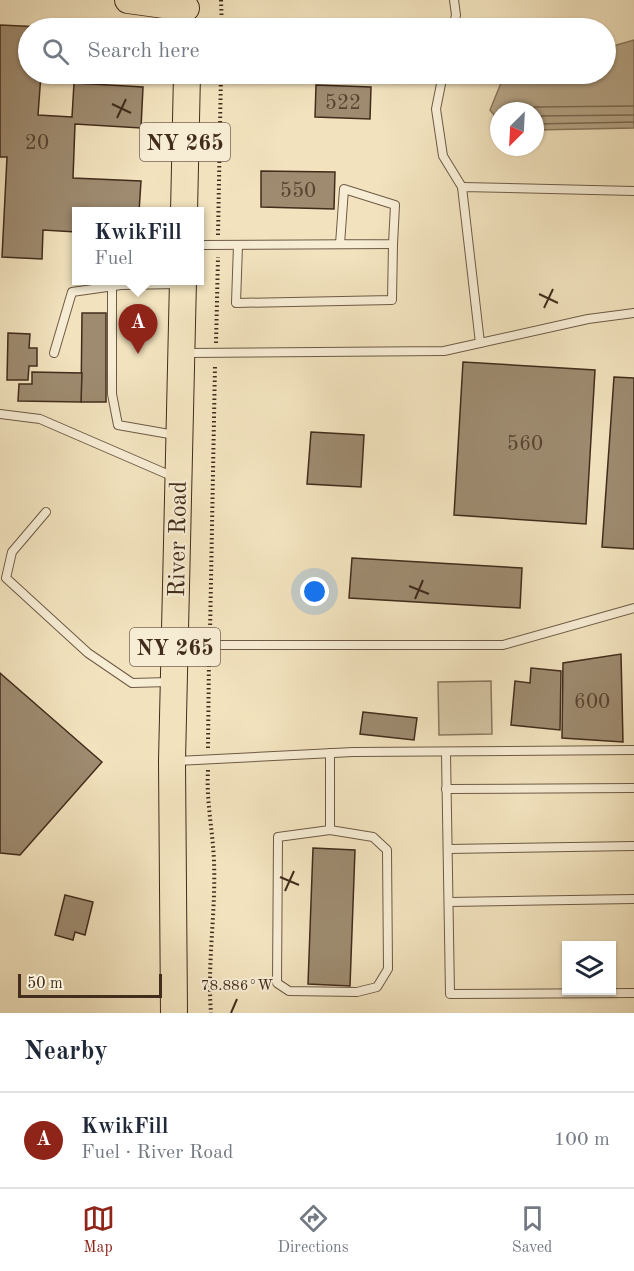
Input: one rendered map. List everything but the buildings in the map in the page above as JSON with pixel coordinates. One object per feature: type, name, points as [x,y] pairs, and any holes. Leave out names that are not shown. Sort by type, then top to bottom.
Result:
[{"type":"main road","points":[[128,0],[186,12]]},
{"type":"main road","name":"NY 265","points":[[184,207],[187,84]]},
{"type":"main road","name":"River Road","points":[[174,1013],[172,761],[182,285]]},
{"type":"lane","points":[[454,0],[455,18]]},
{"type":"lane","points":[[441,84],[436,109],[441,145],[443,156],[462,187],[480,343]]},
{"type":"lane","points":[[462,187],[634,191]]},
{"type":"lane","points":[[237,245],[236,303],[392,300],[395,205],[344,189],[340,244]]},
{"type":"lane","points":[[204,245],[393,244]]},
{"type":"lane","points":[[54,353],[72,292],[130,285]]},
{"type":"lane","points":[[112,286],[112,394],[118,425],[179,436]]},
{"type":"lane","points":[[181,353],[444,351],[588,319],[634,313]]},
{"type":"lane","points":[[0,414],[40,419],[178,478]]},
{"type":"lane","points":[[46,512],[12,552],[6,578],[88,653],[132,683],[173,682]]},
{"type":"lane","points":[[175,648],[209,645],[503,645],[634,608]]},
{"type":"lane","points":[[172,761],[330,753],[634,750]]},
{"type":"lane","points":[[330,753],[330,830]]},
{"type":"lane","points":[[446,753],[450,994],[634,993]]},
{"type":"lane","points":[[446,789],[634,788]]},
{"type":"lane","points":[[330,830],[373,837],[387,850],[388,969],[377,987],[357,992],[289,991],[277,983],[278,837],[330,830]]},
{"type":"lane","points":[[448,849],[634,846]]},
{"type":"lane","points":[[449,902],[634,899]]},
{"type":"path","points":[[221,0],[222,18]]},
{"type":"path","points":[[219,221],[221,84]]},
{"type":"path","points":[[216,334],[218,267]]},
{"type":"path","points":[[210,632],[215,381]]},
{"type":"path","points":[[208,748],[209,662]]},
{"type":"path","points":[[207,786],[214,861],[209,996],[211,1013]]},
{"type":"shaded area","points":[[491,681],[492,734],[439,735],[438,682]]},
{"type":"water","points":[[634,40],[634,128],[544,130],[544,102],[493,102],[501,84],[616,84],[616,45]]},
{"type":"place","name":"KwikFill","points":[[138,354]]}]
